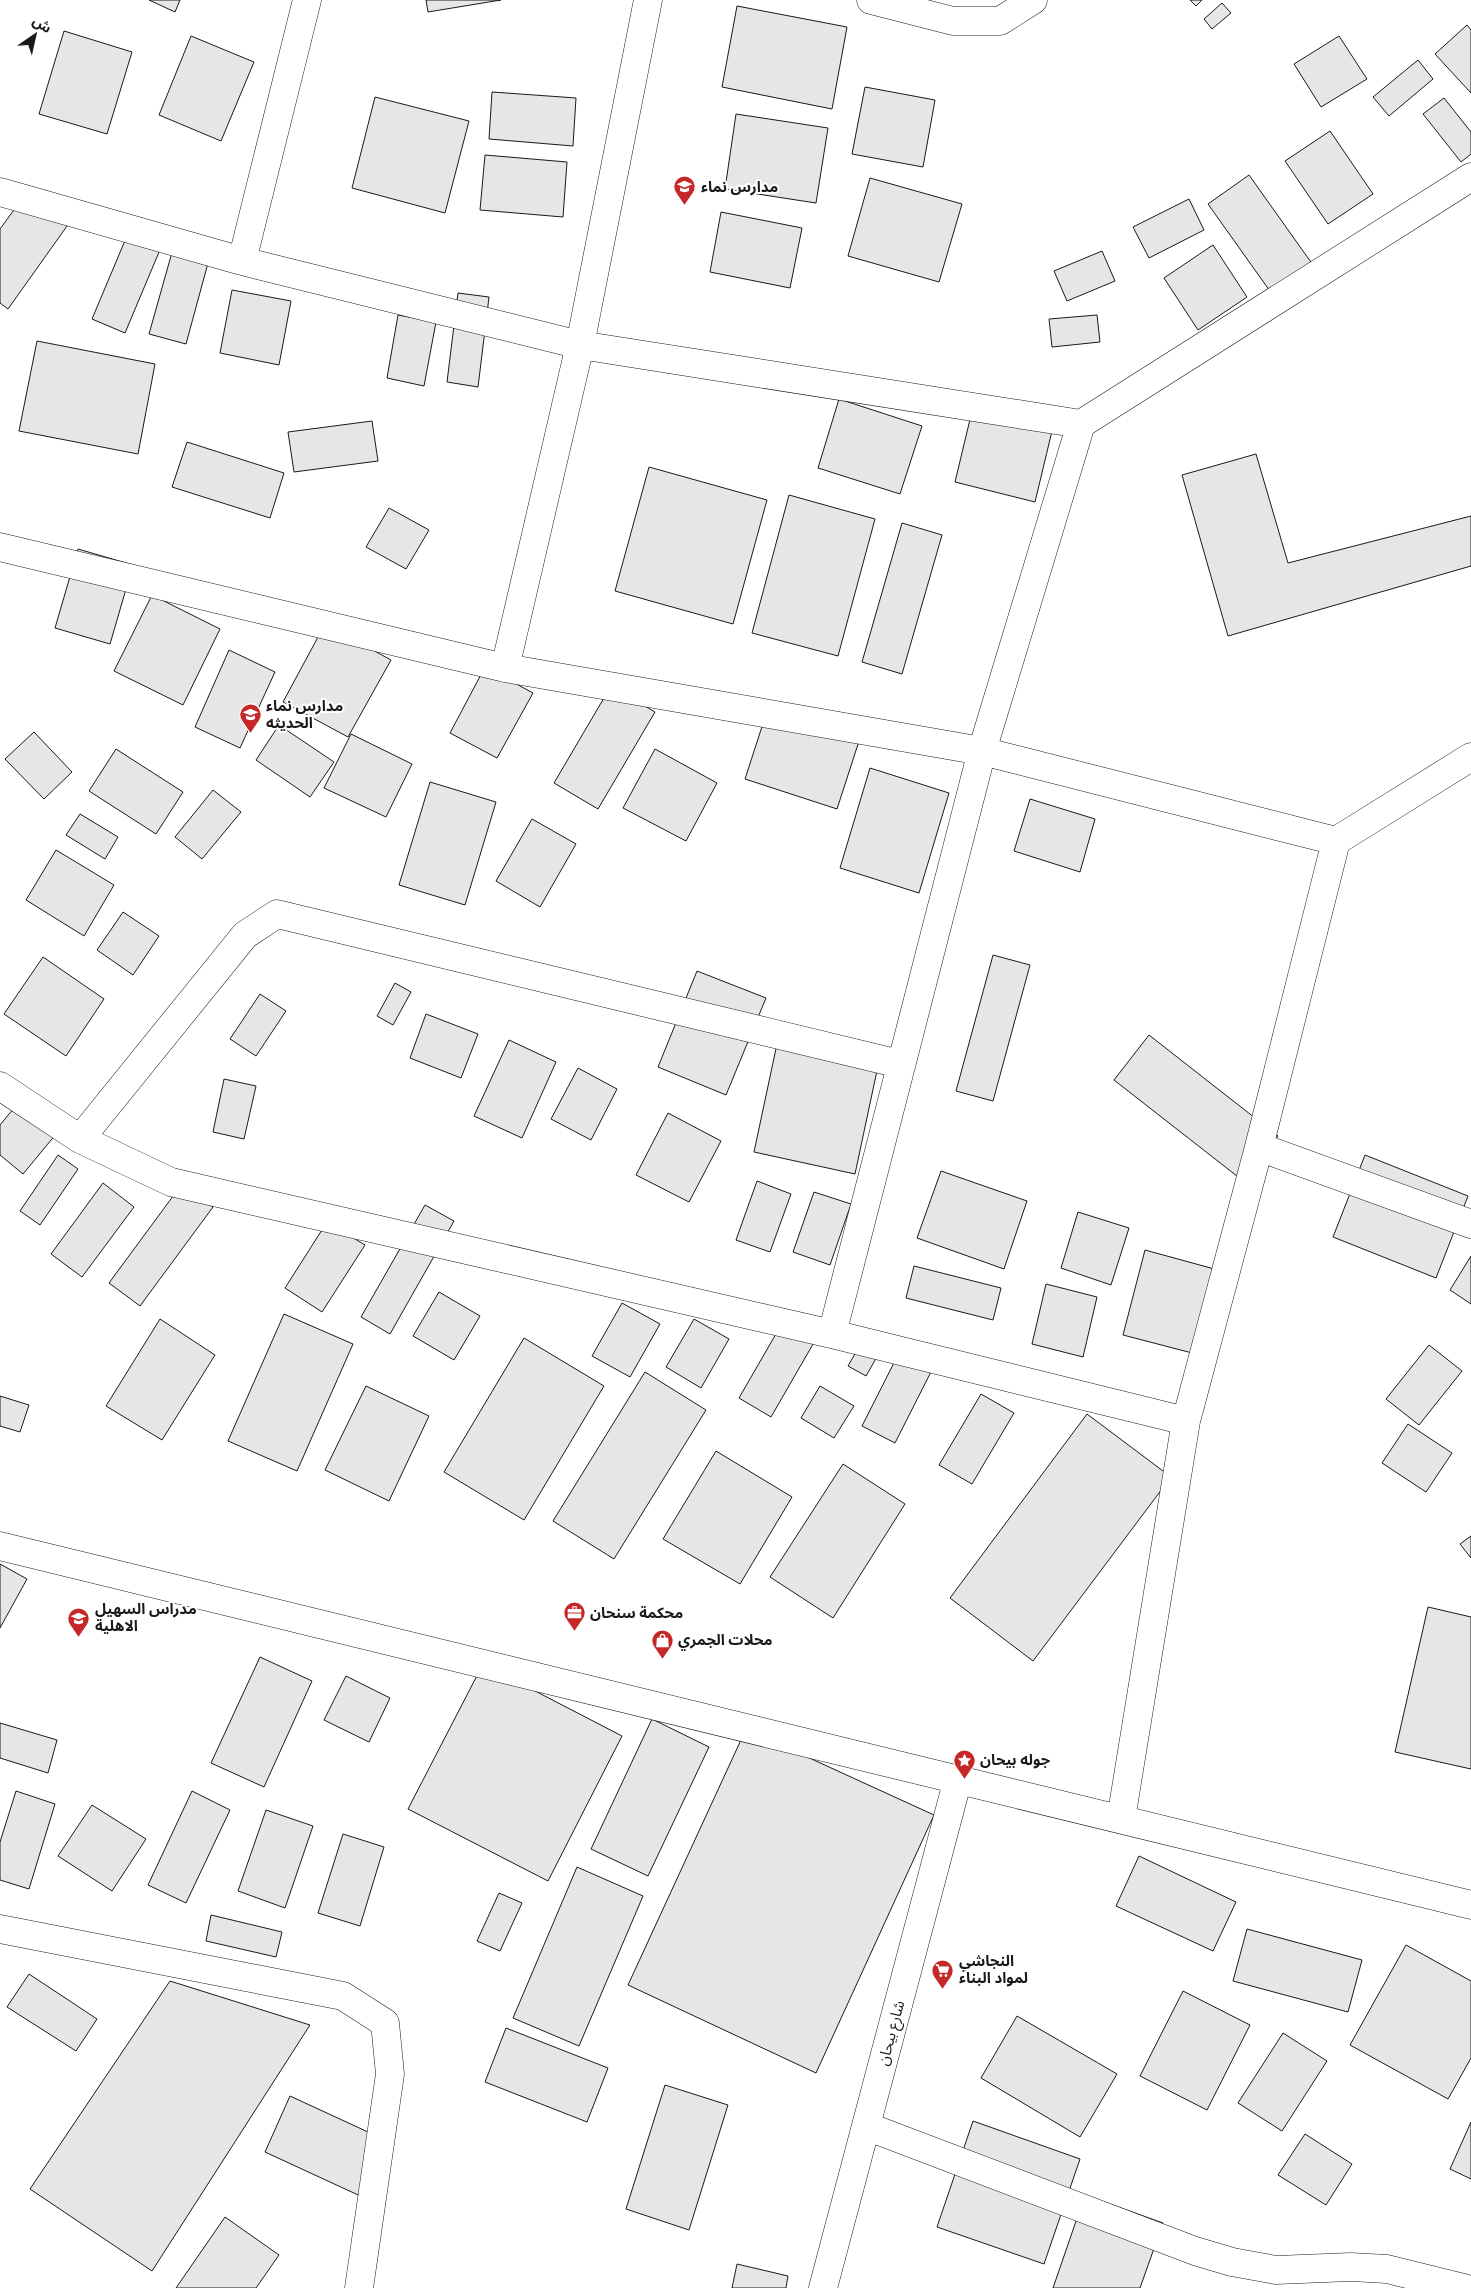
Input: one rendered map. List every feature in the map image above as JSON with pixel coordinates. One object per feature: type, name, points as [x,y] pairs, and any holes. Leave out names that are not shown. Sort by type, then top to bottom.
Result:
[{"type":"street","points":[[242,261],[307,0]]},
{"type":"street","points":[[505,668],[580,345],[648,0]]},
{"type":"street","points":[[871,0],[953,21],[1000,21],[1033,0]]},
{"type":"street","points":[[832,1334],[982,751],[1081,424],[1471,178]]},
{"type":"street","points":[[0,192],[242,261],[580,345],[1081,424]]},
{"type":"street","points":[[0,547],[505,668],[982,751],[1336,841]]},
{"type":"street","points":[[1120,1819],[1186,1421],[1259,1147],[1336,841],[1471,757]]},
{"type":"street","points":[[80,1139],[245,936],[277,914],[900,1064]]},
{"type":"street","points":[[0,1086],[80,1139],[171,1182],[832,1334],[1186,1421]]},
{"type":"street","points":[[1259,1147],[1471,1224]]},
{"type":"street","points":[[0,1546],[1471,1905]]},
{"type":"street","name":"شارع بيحان","points":[[823,2288],[958,1779]]},
{"type":"street","points":[[0,1929],[343,1996],[385,2023],[390,2074],[359,2288]]},
{"type":"street","points":[[866,2126],[1195,2250],[1232,2262],[1276,2270],[1351,2267],[1387,2269],[1464,2288]]},
{"type":"building","points":[[149,0],[180,0],[175,12]]},
{"type":"building","points":[[426,0],[501,0],[428,12]]},
{"type":"building","points":[[1190,0],[1202,0],[1196,6]]},
{"type":"building","points":[[1222,3],[1231,13],[1212,29],[1204,19]]},
{"type":"building","points":[[737,6],[847,27],[832,109],[722,87]]},
{"type":"building","points":[[1467,25],[1471,30],[1471,93],[1435,54]]},
{"type":"building","points":[[64,31],[132,52],[107,134],[39,114]]},
{"type":"building","points":[[191,36],[254,62],[221,141],[159,115]]},
{"type":"building","points":[[1339,36],[1367,79],[1321,107],[1294,64]]},
{"type":"building","points":[[1418,60],[1433,79],[1389,116],[1373,97]]},
{"type":"building","points":[[865,87],[935,100],[923,167],[852,154]]},
{"type":"building","points":[[492,92],[576,98],[573,146],[489,139]]},
{"type":"building","points":[[375,97],[469,121],[445,213],[352,188]]},
{"type":"building","points":[[1444,98],[1471,132],[1471,154],[1461,162],[1423,114]]},
{"type":"building","points":[[736,114],[828,128],[816,203],[725,189]]},
{"type":"building","points":[[1330,131],[1373,194],[1328,224],[1285,161]]},
{"type":"building","points":[[485,155],[567,162],[563,217],[480,210]]},
{"type":"building","points":[[1249,175],[1313,265],[1272,294],[1208,204]]},
{"type":"building","points":[[870,178],[962,204],[939,282],[848,256]]},
{"type":"building","points":[[30,188],[72,219],[8,309],[0,303],[0,229]]},
{"type":"building","points":[[1189,199],[1204,230],[1149,258],[1133,227]]},
{"type":"building","points":[[721,212],[802,228],[790,288],[710,272]]},
{"type":"building","points":[[129,231],[162,245],[125,333],[92,319]]},
{"type":"building","points":[[178,231],[214,241],[186,344],[149,334]]},
{"type":"building","points":[[1213,245],[1247,297],[1198,330],[1164,278]]},
{"type":"building","points":[[1102,251],[1115,281],[1067,301],[1054,271]]},
{"type":"building","points":[[232,290],[291,301],[279,365],[220,353]]},
{"type":"building","points":[[458,293],[489,297],[478,387],[447,382]]},
{"type":"building","points":[[398,315],[436,322],[424,386],[387,378]]},
{"type":"building","points":[[1097,315],[1100,342],[1052,347],[1049,319]]},
{"type":"building","points":[[37,341],[155,364],[138,454],[19,431]]},
{"type":"building","points":[[839,399],[922,426],[900,494],[818,468]]},
{"type":"building","points":[[972,411],[1052,431],[1035,502],[955,482]]},
{"type":"building","points":[[372,421],[378,461],[294,472],[288,432]]},
{"type":"building","points":[[187,442],[284,473],[270,518],[172,487]]},
{"type":"building","points":[[1256,454],[1288,563],[1471,516],[1471,566],[1228,636],[1182,475]]},
{"type":"building","points":[[649,467],[767,500],[733,624],[615,591]]},
{"type":"building","points":[[789,495],[875,519],[838,656],[752,633]]},
{"type":"building","points":[[389,508],[429,530],[406,569],[366,547]]},
{"type":"building","points":[[902,523],[942,535],[902,674],[862,662]]},
{"type":"building","points":[[78,549],[133,565],[110,644],[55,628]]},
{"type":"building","points":[[152,595],[220,629],[183,705],[114,671]]},
{"type":"building","points":[[325,624],[391,660],[348,737],[283,702]]},
{"type":"building","points":[[229,650],[275,672],[240,748],[195,727]]},
{"type":"building","points":[[485,667],[533,693],[497,758],[450,733]]},
{"type":"building","points":[[611,686],[655,712],[598,809],[554,783]]},
{"type":"building","points":[[768,708],[860,738],[837,809],[745,779]]},
{"type":"building","points":[[279,725],[334,762],[310,797],[256,760]]},
{"type":"building","points":[[34,732],[72,772],[44,799],[5,759]]},
{"type":"building","points":[[351,734],[412,764],[386,817],[324,788]]},
{"type":"building","points":[[116,749],[183,792],[156,834],[89,791]]},
{"type":"building","points":[[655,749],[717,783],[686,841],[623,808]]},
{"type":"building","points":[[870,768],[949,793],[919,893],[840,868]]},
{"type":"building","points":[[430,782],[496,802],[465,905],[399,885]]},
{"type":"building","points":[[213,790],[241,812],[202,859],[175,837]]},
{"type":"building","points":[[1030,799],[1095,819],[1080,872],[1014,851]]},
{"type":"building","points":[[80,814],[118,837],[105,859],[66,835]]},
{"type":"building","points":[[532,819],[576,844],[540,907],[496,881]]},
{"type":"building","points":[[56,850],[114,885],[84,936],[26,900]]},
{"type":"building","points":[[123,912],[159,936],[133,975],[97,950]]},
{"type":"building","points":[[993,955],[1030,965],[993,1101],[956,1091]]},
{"type":"building","points":[[43,957],[104,999],[66,1056],[4,1014]]},
{"type":"building","points":[[697,971],[766,998],[726,1095],[658,1067]]},
{"type":"building","points":[[395,983],[411,992],[393,1025],[377,1016]]},
{"type":"building","points":[[260,994],[286,1011],[256,1056],[230,1039]]},
{"type":"building","points":[[426,1014],[478,1034],[461,1078],[410,1058]]},
{"type":"building","points":[[781,1025],[882,1047],[855,1174],[754,1152]]},
{"type":"building","points":[[1149,1035],[1278,1136],[1242,1180],[1114,1080]]},
{"type":"building","points":[[509,1040],[556,1062],[522,1138],[474,1116]]},
{"type":"building","points":[[578,1068],[617,1089],[591,1140],[551,1119]]},
{"type":"building","points":[[224,1079],[256,1086],[244,1139],[213,1132]]},
{"type":"building","points":[[28,1091],[66,1122],[23,1174],[0,1155],[0,1125]]},
{"type":"building","points":[[668,1113],[721,1141],[689,1202],[636,1175]]},
{"type":"building","points":[[58,1155],[78,1169],[40,1225],[20,1211]]},
{"type":"building","points":[[1365,1155],[1468,1196],[1436,1278],[1333,1237]]},
{"type":"building","points":[[941,1171],[1027,1201],[1004,1269],[917,1238]]},
{"type":"building","points":[[757,1181],[791,1194],[770,1252],[736,1240]]},
{"type":"building","points":[[103,1183],[134,1207],[82,1277],[51,1254]]},
{"type":"building","points":[[182,1184],[213,1207],[140,1306],[109,1283]]},
{"type":"building","points":[[814,1192],[851,1204],[830,1265],[793,1252]]},
{"type":"building","points":[[425,1205],[454,1221],[390,1334],[361,1317]]},
{"type":"building","points":[[1078,1212],[1129,1228],[1111,1285],[1061,1268]]},
{"type":"building","points":[[327,1222],[365,1245],[322,1312],[285,1288]]},
{"type":"building","points":[[1145,1250],[1218,1270],[1196,1354],[1123,1335]]},
{"type":"building","points":[[1471,1256],[1471,1304],[1450,1290]]},
{"type":"building","points":[[914,1266],[1001,1288],[993,1320],[906,1298]]},
{"type":"building","points":[[1046,1284],[1097,1297],[1083,1357],[1032,1344]]},
{"type":"building","points":[[439,1292],[480,1316],[454,1360],[413,1336]]},
{"type":"building","points":[[622,1303],[660,1324],[630,1377],[592,1356]]},
{"type":"building","points":[[788,1313],[820,1332],[771,1417],[739,1398]]},
{"type":"building","points":[[284,1314],[353,1344],[297,1471],[228,1441]]},
{"type":"building","points":[[160,1319],[215,1355],[162,1440],[106,1406]]},
{"type":"building","points":[[694,1319],[729,1339],[701,1388],[666,1367]]},
{"type":"building","points":[[868,1331],[886,1341],[866,1376],[848,1366]]},
{"type":"building","points":[[524,1338],[604,1386],[524,1520],[444,1472]]},
{"type":"building","points":[[904,1343],[937,1360],[895,1443],[862,1426]]},
{"type":"building","points":[[1429,1345],[1462,1371],[1419,1425],[1386,1399]]},
{"type":"building","points":[[645,1372],[706,1410],[614,1559],[553,1521]]},
{"type":"building","points":[[366,1386],[429,1416],[389,1501],[325,1470]]},
{"type":"building","points":[[820,1386],[854,1406],[834,1438],[801,1418]]},
{"type":"building","points":[[981,1394],[1014,1413],[972,1484],[939,1465]]},
{"type":"building","points":[[0,1396],[29,1405],[20,1432],[0,1426]]},
{"type":"building","points":[[1087,1414],[1171,1477],[1033,1661],[950,1598]]},
{"type":"building","points":[[1408,1424],[1452,1453],[1426,1492],[1382,1463]]},
{"type":"building","points":[[716,1451],[792,1497],[740,1584],[663,1539]]},
{"type":"building","points":[[843,1464],[905,1504],[833,1618],[770,1577]]},
{"type":"building","points":[[1471,1536],[1471,1558],[1460,1544]]},
{"type":"building","points":[[0,1564],[27,1579],[0,1628]]},
{"type":"building","points":[[1428,1607],[1471,1617],[1471,1769],[1395,1752]]},
{"type":"building","points":[[260,1657],[312,1681],[264,1787],[211,1763]]},
{"type":"building","points":[[483,1664],[622,1736],[548,1881],[408,1809]]},
{"type":"building","points":[[346,1676],[390,1698],[369,1742],[324,1720]]},
{"type":"building","points":[[652,1719],[709,1747],[648,1876],[591,1849]]},
{"type":"building","points":[[0,1723],[57,1740],[48,1773],[0,1758]]},
{"type":"building","points":[[746,1729],[934,1815],[816,2073],[628,1985]]},
{"type":"building","points":[[16,1791],[55,1804],[29,1889],[0,1880],[0,1842]]},
{"type":"building","points":[[192,1791],[230,1810],[186,1903],[148,1885]]},
{"type":"building","points":[[92,1805],[146,1839],[112,1891],[58,1856]]},
{"type":"building","points":[[266,1810],[313,1826],[285,1908],[238,1891]]},
{"type":"building","points":[[343,1834],[384,1847],[360,1926],[318,1913]]},
{"type":"building","points":[[1139,1856],[1236,1902],[1213,1951],[1116,1906]]},
{"type":"building","points":[[577,1867],[643,1896],[579,2046],[513,2018]]},
{"type":"building","points":[[499,1893],[522,1903],[500,1951],[477,1941]]},
{"type":"building","points":[[211,1915],[282,1932],[276,1957],[206,1941]]},
{"type":"building","points":[[1247,1929],[1362,1960],[1348,2012],[1233,1981]]},
{"type":"building","points":[[1406,1945],[1471,1981],[1471,2058],[1448,2099],[1350,2045]]},
{"type":"building","points":[[29,1974],[97,2019],[76,2051],[7,2007]]},
{"type":"building","points":[[170,1981],[310,2025],[152,2271],[30,2189]]},
{"type":"building","points":[[1183,1991],[1250,2025],[1207,2110],[1140,2076]]},
{"type":"building","points":[[1017,2016],[1117,2074],[1080,2137],[981,2078]]},
{"type":"building","points":[[506,2028],[608,2068],[587,2122],[485,2082]]},
{"type":"building","points":[[1283,2033],[1327,2061],[1282,2131],[1238,2103]]},
{"type":"building","points":[[665,2085],[728,2105],[689,2230],[626,2209]]},
{"type":"building","points":[[290,2096],[394,2144],[369,2200],[265,2152]]},
{"type":"building","points":[[973,2121],[1080,2159],[1044,2264],[937,2227]]},
{"type":"building","points":[[1471,2122],[1471,2179],[1450,2169]]},
{"type":"building","points":[[1305,2134],[1352,2164],[1326,2205],[1278,2175]]},
{"type":"building","points":[[1085,2195],[1163,2223],[1140,2288],[1053,2288]]},
{"type":"building","points":[[225,2217],[279,2255],[256,2288],[176,2288]]},
{"type":"building","points":[[737,2264],[788,2276],[786,2288],[732,2288]]},
{"type":"place","name":"مدارس نماء","points":[[685,206]]},
{"type":"place","name":"مدارس نماء الحديثه","points":[[250,734]]},
{"type":"place","name":"محكمة سنحان","points":[[574,1632]]},
{"type":"place","name":"مدراس السهيل الاهلية","points":[[79,1637]]},
{"type":"place","name":"محلات الجمري","points":[[662,1659]]},
{"type":"place","name":"جوله بيحان","points":[[964,1779]]},
{"type":"place","name":"النجاشي لمواد البناء","points":[[943,1989]]}]
